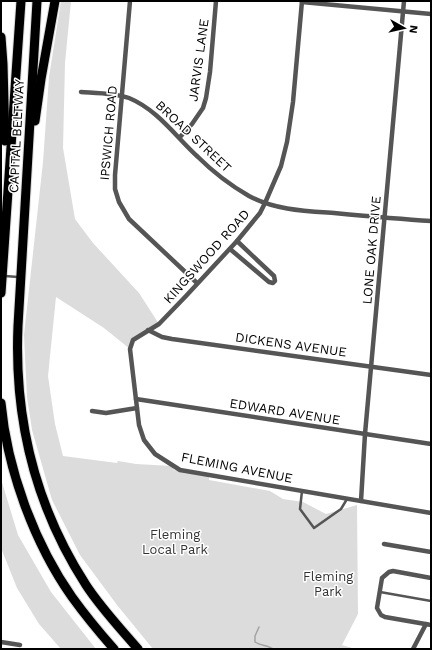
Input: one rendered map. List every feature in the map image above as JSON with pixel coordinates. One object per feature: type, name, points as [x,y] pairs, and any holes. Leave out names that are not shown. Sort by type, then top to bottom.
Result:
[{"type":"highway","name":"CAPITAL BELTWAY","points":[[1,293],[20,1]]},
{"type":"highway","name":"CAPITAL BELTWAY","points":[[37,1],[20,277],[17,355],[18,383],[25,433],[36,480],[53,526],[75,568],[87,587],[138,649]]},
{"type":"highway","points":[[26,195],[41,80],[55,1]]},
{"type":"highway","points":[[1,37],[7,194]]},
{"type":"highway","points":[[1,403],[11,460],[31,519],[47,555],[57,574],[85,616],[113,649]]},
{"type":"street","name":"IPSWICH ROAD","points":[[130,1],[115,189],[119,202],[129,219],[198,282]]},
{"type":"street","name":"JARVIS LANE","points":[[180,137],[192,124],[203,108],[206,98],[210,72],[216,1]]},
{"type":"street","name":"LONE OAK DRIVE","points":[[361,501],[365,434],[404,1]]},
{"type":"street","points":[[302,2],[431,14]]},
{"type":"street","name":"KINGSWOOD ROAD","points":[[148,330],[159,324],[230,249],[260,213],[265,203],[281,166],[287,142],[293,102],[302,2]]},
{"type":"street","name":"BROAD STREET","points":[[81,92],[122,96],[144,106],[180,137],[197,157],[225,181],[265,203],[292,210],[431,221]]},
{"type":"street","points":[[230,249],[269,282],[273,283],[275,281],[274,276],[237,241]]},
{"type":"street","name":"DICKENS AVENUE","points":[[148,330],[162,337],[172,339],[431,375]]},
{"type":"street","name":"FLEMING AVENUE","points":[[148,330],[133,340],[130,348],[139,425],[144,440],[155,454],[172,466],[180,470],[431,513]]},
{"type":"street","name":"EDWARD AVENUE","points":[[136,399],[431,444]]},
{"type":"street","points":[[92,411],[106,413],[137,408]]},
{"type":"street","points":[[384,544],[431,552]]},
{"type":"street","points":[[413,649],[429,624],[381,615],[377,608],[382,578],[389,572],[393,571],[431,578]]},
{"type":"street","points":[[1,642],[20,645]]},
{"type":"lane","points":[[2,276],[20,277]]},
{"type":"lane","points":[[302,491],[300,509],[314,528],[341,509],[347,499]]},
{"type":"lane","points":[[380,592],[431,601]]},
{"type":"green space","points":[[61,1],[71,1],[65,63],[63,148],[75,219],[93,243],[139,293],[159,324],[133,340],[130,349],[104,328],[56,297],[48,376],[55,424],[63,456],[117,463],[118,461],[136,464],[172,466],[174,470],[209,476],[209,480],[270,491],[283,499],[303,502],[326,514],[357,505],[358,614],[342,645],[352,649],[153,649],[117,605],[80,555],[52,500],[32,430],[27,397],[24,335],[43,162],[49,77]]},
{"type":"green space","points":[[1,479],[18,535],[51,592],[96,649],[61,649],[39,624],[17,588],[1,548]]},
{"type":"waterway","points":[[259,627],[255,636],[255,642],[273,649]]},
{"type":"park label","name":"Fleming Local Park","points":[[175,542]]},
{"type":"park label","name":"Fleming Park","points":[[328,584]]}]
